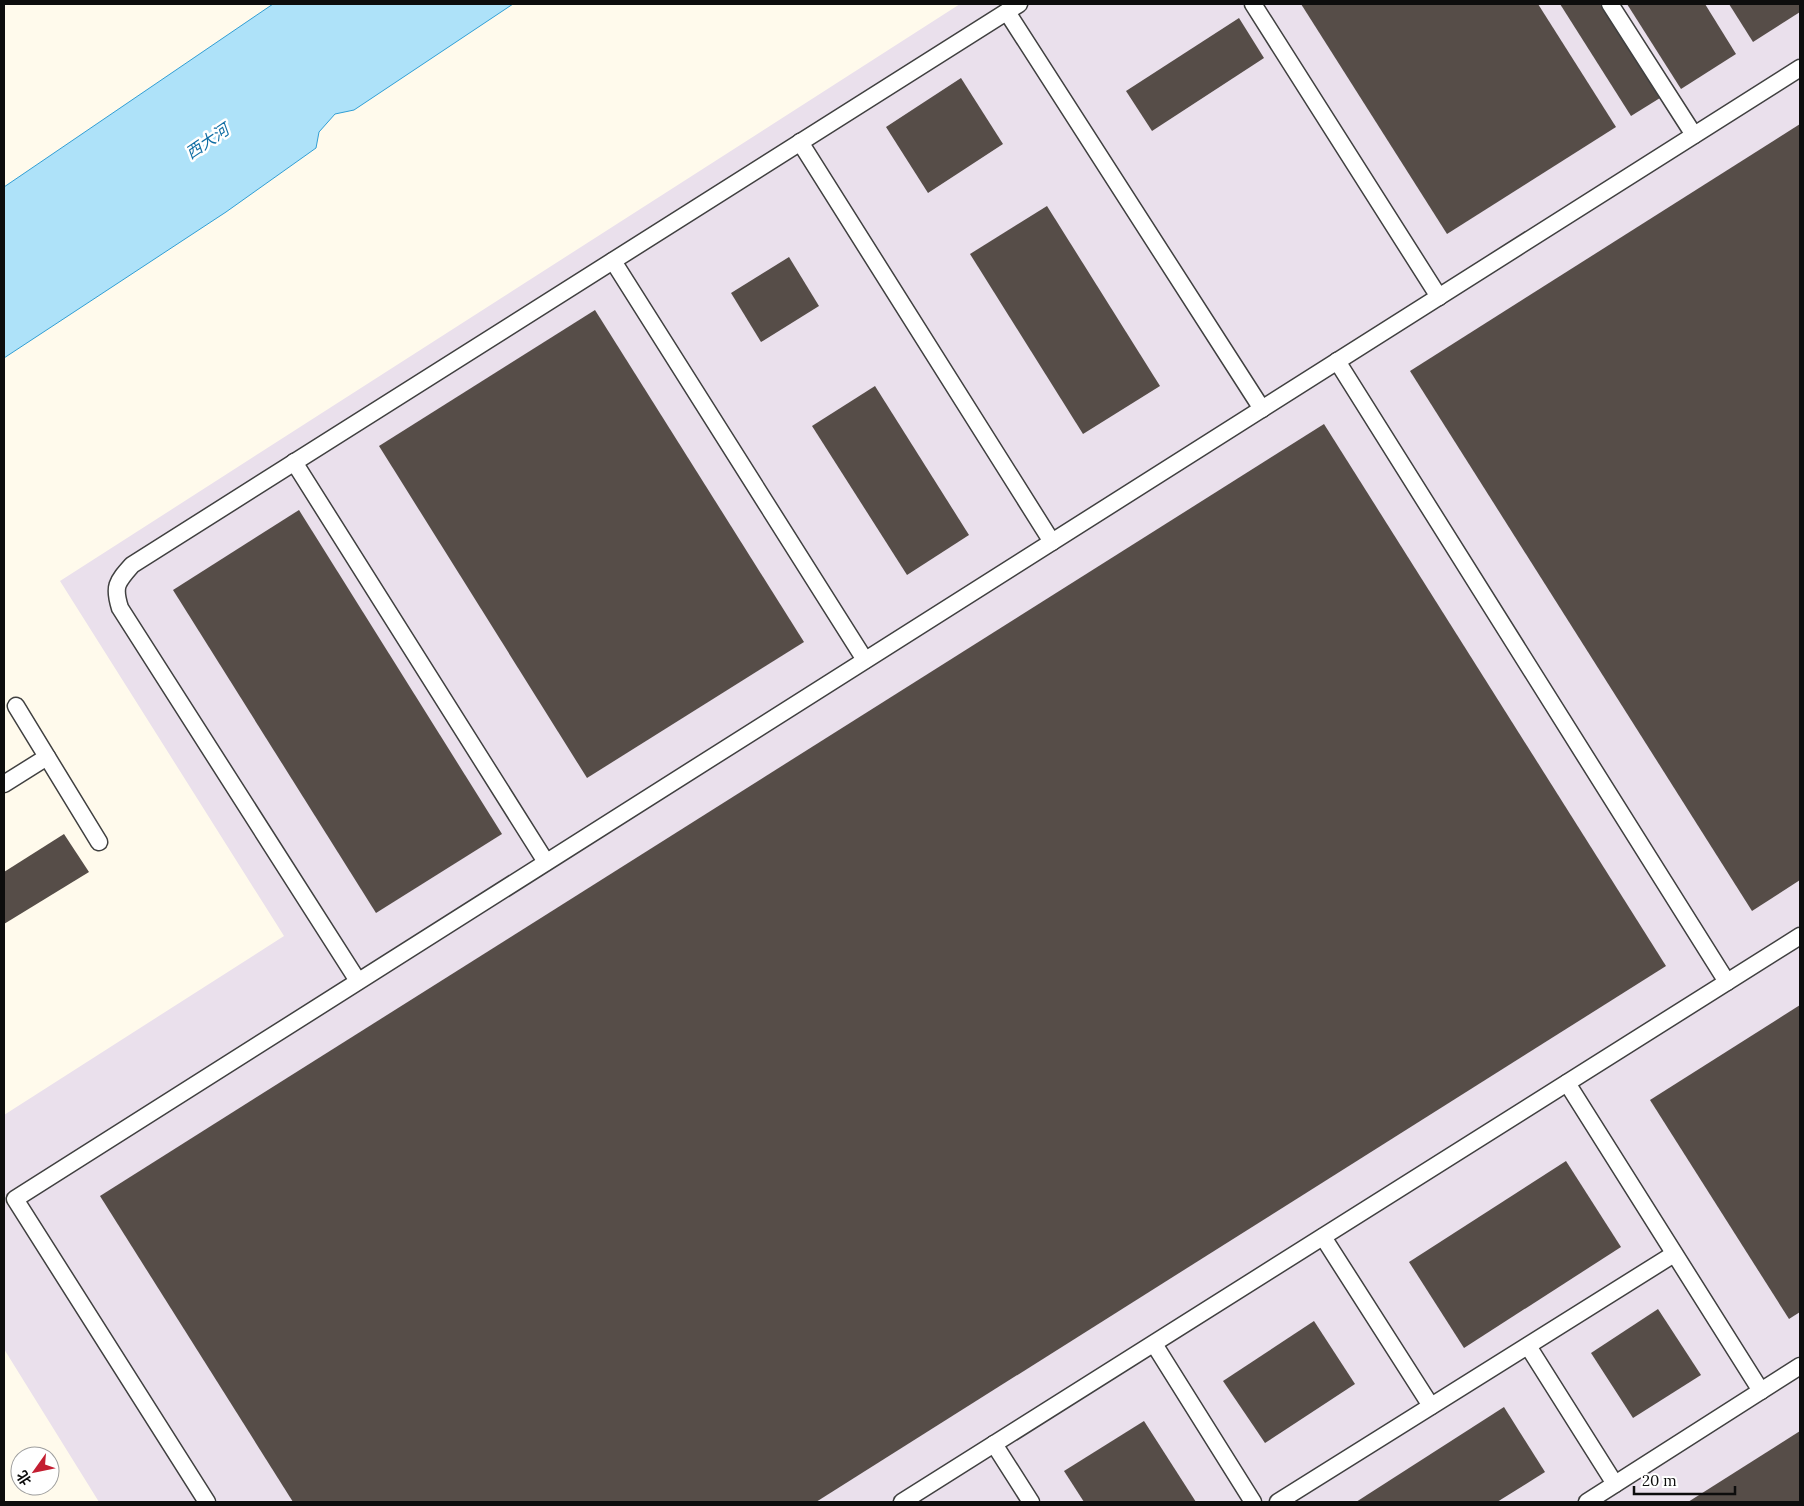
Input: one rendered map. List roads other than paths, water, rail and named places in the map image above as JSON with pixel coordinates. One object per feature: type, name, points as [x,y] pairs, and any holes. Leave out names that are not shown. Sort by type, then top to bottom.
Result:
[{"type":"lane","points":[[1254,4],[1439,297]]},
{"type":"lane","points":[[1610,4],[1694,135]]},
{"type":"lane","points":[[358,982],[120,608],[116,593],[120,579],[132,565],[294,462],[1013,8],[1262,409]]},
{"type":"lane","points":[[207,1502],[15,1199],[1800,68]]},
{"type":"lane","points":[[800,142],[1052,542]]},
{"type":"lane","points":[[613,261],[866,660]]},
{"type":"lane","points":[[1337,361],[1727,982]]},
{"type":"lane","points":[[294,462],[546,862]]},
{"type":"lane","points":[[16,706],[99,842]]},
{"type":"lane","points":[[4,784],[47,757]]},
{"type":"lane","points":[[902,1502],[1800,936]]},
{"type":"lane","points":[[1567,1083],[1761,1391]]},
{"type":"lane","points":[[1323,1237],[1431,1406]]},
{"type":"lane","points":[[1278,1502],[1674,1254]]},
{"type":"lane","points":[[1154,1344],[1253,1502]]},
{"type":"lane","points":[[1528,1346],[1615,1484]]},
{"type":"lane","points":[[1587,1502],[1800,1366]]},
{"type":"lane","points":[[994,1444],[1031,1502]]},
{"type":"water","name":"西大河","points":[[273,4],[513,4],[354,110],[335,114],[319,132],[316,148],[226,212],[4,358],[4,187]]}]
